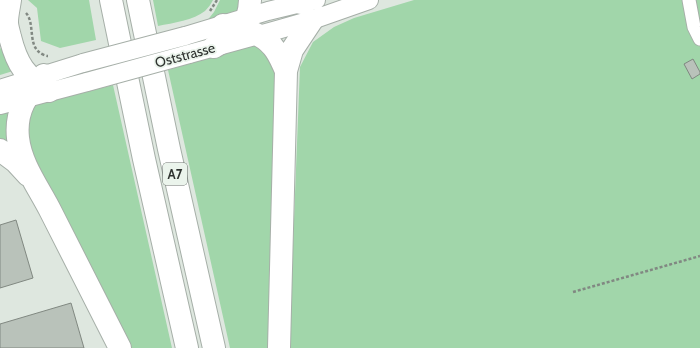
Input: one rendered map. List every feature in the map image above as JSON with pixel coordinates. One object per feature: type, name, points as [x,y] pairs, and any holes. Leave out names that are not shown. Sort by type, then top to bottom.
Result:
[{"type":"highway","name":"A7","points":[[111,0],[144,159],[187,348]]},
{"type":"highway","name":"A7","points":[[138,0],[169,149],[214,348]]},
{"type":"highway","points":[[279,348],[286,71],[305,6]]},
{"type":"highway","points":[[10,17],[13,49],[20,65],[40,81],[21,109],[18,137],[24,159],[34,184]]},
{"type":"highway","points":[[214,47],[230,38],[244,21],[276,51],[286,71]]},
{"type":"highway","points":[[0,150],[22,168],[49,208],[120,348]]},
{"type":"main road","name":"Oststrasse","points":[[0,105],[40,81],[83,63],[244,21],[268,11],[369,0]]},
{"type":"main road","name":"Oststrasse","points":[[0,89],[40,81],[88,82],[214,47]]},
{"type":"street","points":[[691,0],[700,9]]},
{"type":"street","points":[[691,0],[694,27],[700,39]]},
{"type":"path","points":[[10,17],[30,17],[34,45],[39,52],[47,56],[40,81]]},
{"type":"path","points":[[573,292],[700,256]]},
{"type":"green space","points":[[28,0],[89,0],[96,40],[60,48],[41,41],[37,8]]},
{"type":"green space","points":[[153,0],[213,0],[205,11],[195,17],[158,26]]},
{"type":"green space","points":[[220,0],[244,0],[242,10],[206,22],[214,12]]},
{"type":"green space","points":[[414,0],[700,0],[700,348],[289,348],[300,67],[313,42],[334,27],[354,18]]},
{"type":"green space","points":[[255,44],[264,45],[276,75],[270,348],[230,348],[168,70]]},
{"type":"green space","points":[[2,46],[13,71],[0,75],[0,49]]},
{"type":"green space","points":[[113,85],[172,348],[127,348],[30,152],[26,122],[34,105]]},
{"type":"green space","points":[[11,111],[13,146],[0,142],[0,114]]},
{"type":"building","points":[[693,59],[700,74],[692,79],[684,64]]},
{"type":"building","points":[[16,220],[33,278],[0,288],[0,225]]},
{"type":"building","points":[[71,303],[84,348],[0,348],[0,324]]}]
